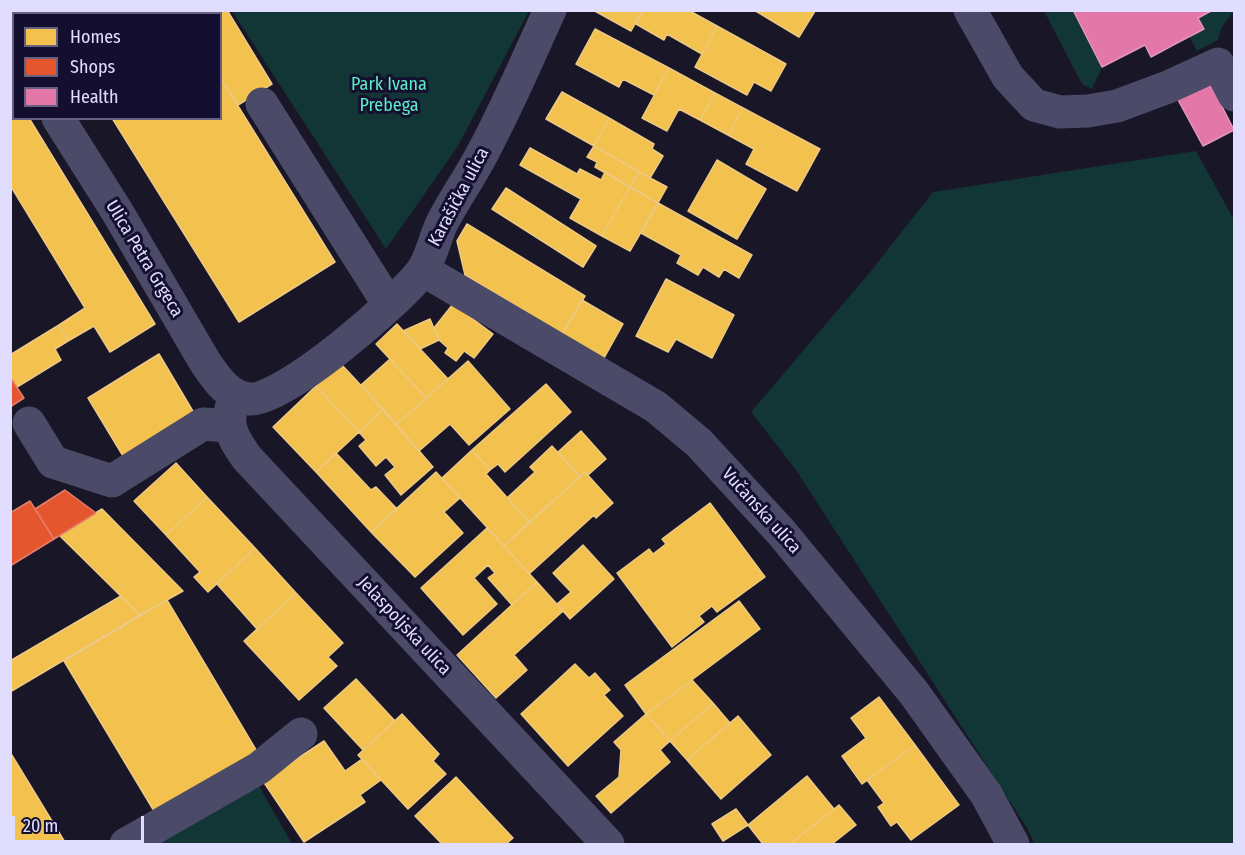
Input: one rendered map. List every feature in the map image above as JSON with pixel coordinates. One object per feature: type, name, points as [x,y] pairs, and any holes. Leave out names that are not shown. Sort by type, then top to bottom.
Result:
[{"type":"street","name":"Karašička ulica","points":[[29,423],[53,462],[112,481],[203,424],[250,400],[275,392],[355,336],[423,270],[442,223],[482,155],[550,10]]},
{"type":"street","points":[[970,10],[1008,77],[1034,105],[1060,112],[1088,111],[1117,106],[1168,87],[1218,64],[1234,95]]},
{"type":"street","points":[[262,104],[389,304]]},
{"type":"street","name":"Ulica Petra Grgeca","points":[[59,120],[118,213],[205,363],[221,384],[232,411]]},
{"type":"street","name":"Vučanska ulica","points":[[423,270],[656,407],[699,443],[777,527],[914,693],[986,794],[1013,844]]},
{"type":"street","name":"Jelaspoljska ulica","points":[[232,411],[236,442],[247,458],[608,844]]},
{"type":"street","points":[[126,844],[259,768],[301,734]]},
{"type":"green space","name":"Park Ivana Prebega","points":[[232,11],[529,11],[458,146],[386,249]]},
{"type":"green space","points":[[1044,11],[1073,11],[1102,67],[1092,89],[1082,84]]},
{"type":"green space","points":[[1213,11],[1234,11],[1222,27],[1218,40],[1197,51],[1189,36],[1204,29],[1198,18]]},
{"type":"green space","points":[[1196,151],[1234,220],[1234,844],[1035,844],[1027,828],[796,470],[751,412],[871,271],[933,192]]},
{"type":"green space","points":[[259,786],[292,844],[151,844]]},
{"type":"building: Homes","points":[[179,10],[227,10],[272,84],[238,105],[222,80],[222,12],[180,12]]},
{"type":"building: Homes","points":[[593,10],[643,10],[631,31]]},
{"type":"building: Homes","points":[[643,10],[688,10],[717,26],[702,54],[667,34],[664,40],[636,24]]},
{"type":"building: Homes","points":[[754,10],[814,10],[815,11],[799,37]]},
{"type":"building: Homes","points":[[717,26],[786,64],[771,91],[754,82],[747,95],[695,67]]},
{"type":"building: Homes","points":[[595,29],[669,68],[654,95],[623,79],[619,87],[576,64]]},
{"type":"building: Homes","points":[[669,68],[715,93],[700,120],[679,109],[667,131],[642,118]]},
{"type":"building: Homes","points":[[222,80],[335,262],[239,322],[113,120],[222,120]]},
{"type":"building: Homes","points":[[10,88],[12,90],[12,120],[30,120],[155,324],[110,352],[94,326],[68,341],[59,325],[85,308],[10,185]]},
{"type":"building: Homes","points":[[562,92],[609,118],[594,146],[546,119]]},
{"type":"building: Homes","points":[[715,93],[743,108],[728,135],[700,120]]},
{"type":"building: Homes","points":[[743,108],[820,149],[797,191],[746,164],[754,149],[728,135]]},
{"type":"building: Homes","points":[[609,118],[654,144],[652,149],[663,156],[650,178],[594,146]]},
{"type":"building: Homes","points":[[594,146],[639,172],[630,187],[595,167],[597,162],[587,157]]},
{"type":"building: Homes","points":[[530,148],[577,174],[580,169],[601,180],[605,172],[630,187],[602,236],[570,218],[581,199],[520,165]]},
{"type":"building: Homes","points":[[717,160],[766,189],[737,239],[688,211]]},
{"type":"building: Homes","points":[[639,172],[667,187],[658,203],[630,187]]},
{"type":"building: Homes","points":[[630,187],[658,203],[630,251],[602,236]]},
{"type":"building: Homes","points":[[506,188],[596,246],[583,267],[492,209]]},
{"type":"building: Homes","points":[[658,203],[752,255],[739,278],[724,269],[719,277],[703,267],[698,275],[677,263],[681,255],[641,233]]},
{"type":"building: Homes","points":[[467,224],[585,296],[562,334],[465,275],[457,241]]},
{"type":"building: Homes","points":[[666,279],[734,315],[712,358],[676,339],[668,352],[636,336]]},
{"type":"building: Homes","points":[[582,300],[623,324],[604,358],[562,334]]},
{"type":"building: Homes","points":[[453,304],[493,334],[474,358],[464,351],[456,361],[445,353],[448,348],[439,340],[434,328]]},
{"type":"building: Homes","points":[[430,319],[439,340],[420,349],[403,331]]},
{"type":"building: Homes","points":[[397,324],[448,379],[426,398],[376,344]]},
{"type":"building: Homes","points":[[59,325],[68,341],[55,349],[61,360],[17,387],[10,377],[10,355]]},
{"type":"building: Homes","points":[[159,354],[194,413],[123,456],[88,398]]},
{"type":"building: Homes","points":[[390,359],[426,398],[396,425],[361,385]]},
{"type":"building: Homes","points":[[468,361],[510,409],[469,445],[450,424],[419,451],[396,425]]},
{"type":"building: Homes","points":[[341,364],[383,409],[359,432],[316,386]]},
{"type":"building: Homes","points":[[546,384],[571,412],[505,472],[498,464],[490,470],[472,450]]},
{"type":"building: Homes","points":[[316,386],[359,432],[316,472],[273,427]]},
{"type":"building: Homes","points":[[383,409],[433,467],[401,495],[385,475],[395,467],[386,457],[376,466],[359,446],[366,440],[359,432]]},
{"type":"building: Homes","points":[[581,431],[606,459],[588,475],[585,472],[580,477],[558,452]]},
{"type":"building: Homes","points":[[552,446],[580,477],[529,522],[507,498],[535,472],[530,467]]},
{"type":"building: Homes","points":[[472,450],[490,470],[486,474],[529,522],[504,546],[442,478]]},
{"type":"building: Homes","points":[[336,453],[371,490],[376,487],[397,509],[371,532],[316,472]]},
{"type":"building: Homes","points":[[176,463],[207,497],[166,535],[134,501]]},
{"type":"building: Homes","points":[[436,472],[460,498],[444,512],[463,533],[415,577],[371,532]]},
{"type":"building: Homes","points":[[585,472],[613,503],[596,518],[594,515],[529,574],[504,546]]},
{"type":"building: Homes","points":[[207,497],[255,548],[208,592],[194,577],[200,572],[166,535]]},
{"type":"building: Homes","points":[[710,503],[765,577],[717,612],[712,606],[699,616],[704,622],[672,647],[617,573],[649,549],[653,554],[666,544],[662,539]]},
{"type":"building: Homes","points":[[102,509],[183,591],[140,615],[59,535]]},
{"type":"building: Homes","points":[[487,528],[537,582],[512,605],[488,578],[495,573],[488,565],[474,578],[497,604],[463,635],[421,588]]},
{"type":"building: Homes","points":[[583,545],[614,579],[570,619],[557,604],[571,592],[553,573]]},
{"type":"building: Homes","points":[[255,548],[296,593],[257,629],[217,584]]},
{"type":"building: Homes","points":[[537,582],[563,611],[514,655],[527,670],[496,698],[457,655]]},
{"type":"building: Homes","points":[[296,593],[343,643],[328,657],[337,666],[299,700],[244,641]]},
{"type":"building: Homes","points":[[121,596],[140,615],[10,692],[10,661]]},
{"type":"building: Homes","points":[[167,600],[259,755],[157,816],[64,661]]},
{"type":"building: Homes","points":[[739,601],[760,629],[646,714],[625,685]]},
{"type":"building: Homes","points":[[575,664],[589,678],[595,673],[610,690],[604,695],[623,716],[568,766],[521,714]]},
{"type":"building: Homes","points":[[356,679],[395,721],[363,750],[324,708]]},
{"type":"building: Homes","points":[[692,680],[713,703],[670,741],[646,714]]},
{"type":"building: Homes","points":[[879,697],[915,745],[862,784],[842,756],[866,738],[851,718]]},
{"type":"building: Homes","points":[[713,703],[730,723],[687,760],[670,741]]},
{"type":"building: Homes","points":[[402,714],[439,754],[433,761],[446,774],[408,809],[358,755]]},
{"type":"building: Homes","points":[[646,714],[670,741],[660,750],[670,762],[611,813],[596,796],[619,777],[621,750],[614,742]]},
{"type":"building: Homes","points":[[738,716],[771,755],[721,799],[687,760]]},
{"type":"building: Homes","points":[[324,741],[345,771],[362,759],[381,780],[360,795],[365,802],[304,842],[263,781]]},
{"type":"building: Homes","points":[[915,745],[959,805],[911,840],[897,822],[891,826],[878,807],[884,803],[867,780]]},
{"type":"building: Homes","points":[[10,752],[66,844],[10,844]]},
{"type":"building: Homes","points":[[807,776],[834,809],[790,844],[763,844],[748,825]]},
{"type":"building: Homes","points":[[456,777],[513,838],[506,844],[442,844],[415,816]]},
{"type":"building: Homes","points":[[839,805],[856,825],[832,844],[790,844]]},
{"type":"building: Homes","points":[[736,809],[748,825],[723,841],[712,824]]},
{"type":"building: Shops","points":[[10,377],[24,398],[10,407]]},
{"type":"building: Shops","points":[[65,490],[96,513],[54,539],[35,509]]},
{"type":"building: Shops","points":[[30,501],[54,539],[10,566],[10,513]]},
{"type":"building: Health","points":[[1073,10],[1213,10],[1198,18],[1204,29],[1151,57],[1145,45],[1102,67]]},
{"type":"building: Health","points":[[1209,81],[1234,130],[1203,146],[1177,98]]}]
